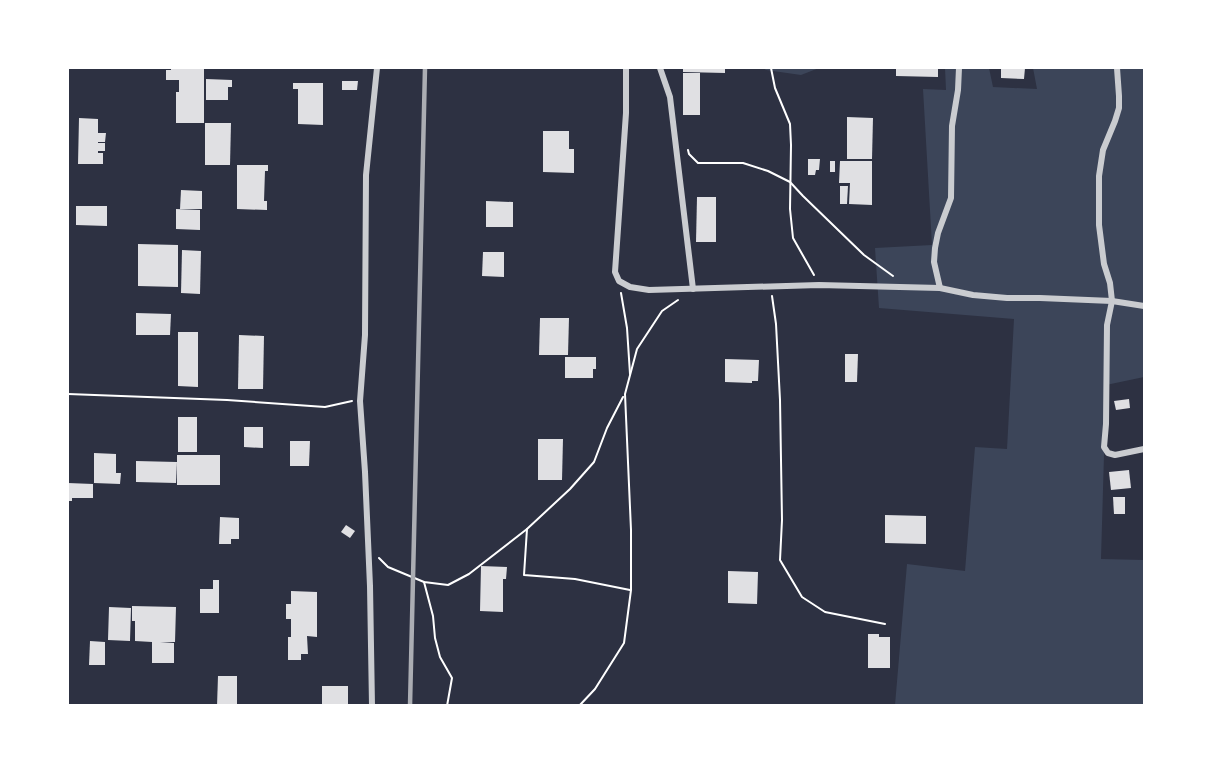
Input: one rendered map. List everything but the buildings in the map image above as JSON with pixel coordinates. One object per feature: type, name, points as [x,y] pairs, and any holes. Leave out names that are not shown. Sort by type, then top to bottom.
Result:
[{"type":"street","points":[[372,705],[369,547],[360,401],[366,335],[366,175],[377,68]]},
{"type":"street","points":[[626,68],[626,113],[615,272],[619,281],[649,290],[819,285],[940,288],[973,295],[1112,301],[1144,306]]},
{"type":"street","points":[[660,68],[670,97],[693,289]]},
{"type":"street","points":[[940,288],[934,262],[935,248],[951,198],[952,126],[959,68]]},
{"type":"street","points":[[1117,68],[1119,108],[1103,150],[1100,176],[1099,225],[1112,301],[1107,325],[1104,447],[1108,453],[1115,455],[1144,448]]},
{"type":"path","points":[[771,68],[775,88],[790,124],[790,209],[793,238],[819,285]]},
{"type":"path","points":[[687,148],[689,154],[698,163],[743,163],[768,171],[790,182],[864,255],[906,287]]},
{"type":"path","points":[[619,281],[627,328],[630,376]]},
{"type":"path","points":[[771,287],[776,324],[780,400],[782,520],[780,560],[802,597],[825,612],[885,624]]},
{"type":"path","points":[[369,547],[388,567],[424,582],[448,585],[469,574],[527,529],[570,489],[594,462],[607,428],[625,394],[637,349],[662,311],[693,289]]},
{"type":"path","points":[[68,394],[227,400],[325,407],[360,401]]},
{"type":"path","points":[[579,705],[595,689],[624,643],[631,590],[631,530],[625,394]]},
{"type":"path","points":[[527,529],[524,575],[575,579],[631,590]]},
{"type":"path","points":[[424,582],[440,657],[452,678],[447,705]]},
{"type":"shaded area","points":[[763,68],[819,68],[801,75]]},
{"type":"shaded area","points":[[945,68],[989,68],[993,87],[1037,89],[1033,68],[1144,68],[1144,377],[1106,385],[1101,559],[1144,560],[1144,705],[895,705],[907,564],[965,571],[975,447],[1007,449],[1014,319],[879,308],[875,248],[932,245],[923,89],[946,90]]},
{"type":"railway","points":[[410,706],[425,68]]}]
